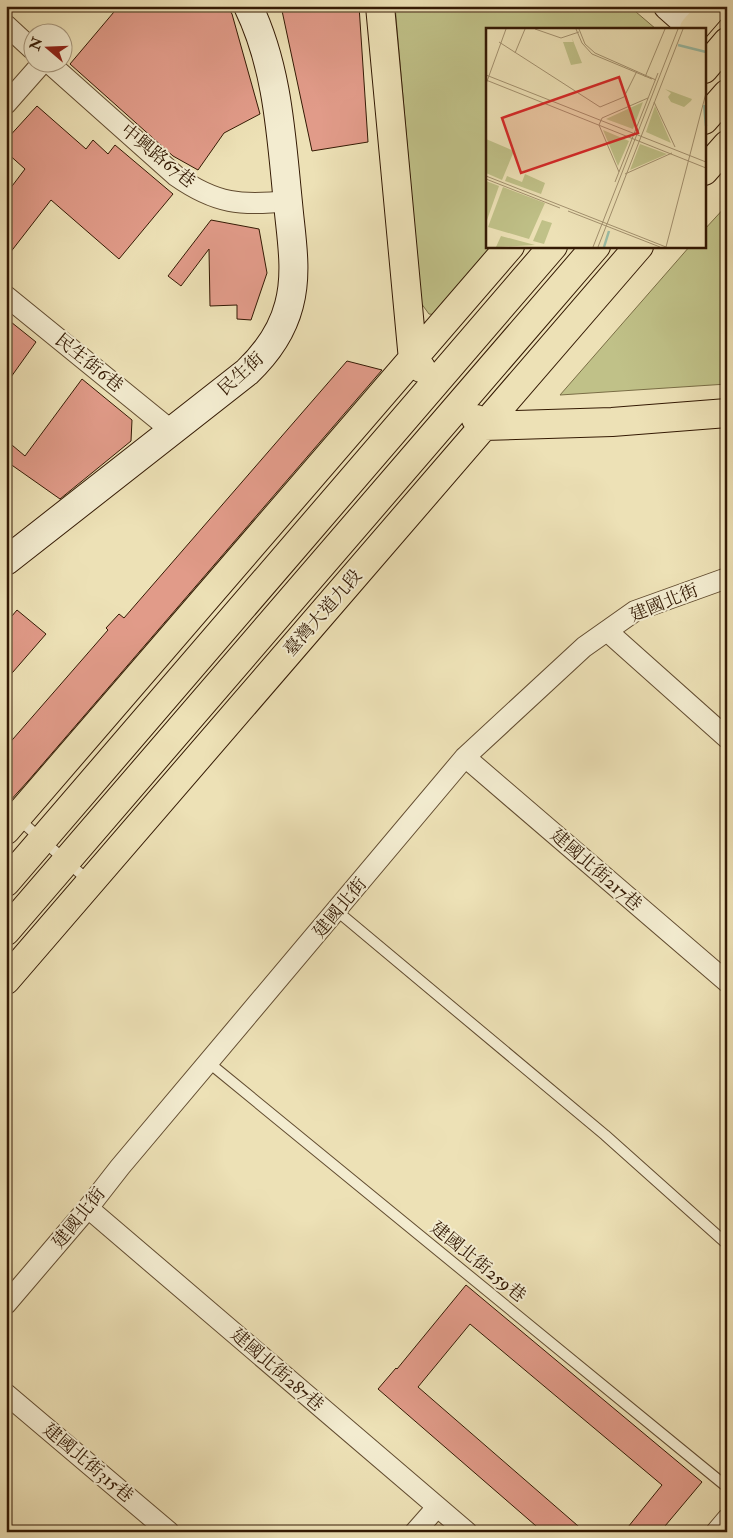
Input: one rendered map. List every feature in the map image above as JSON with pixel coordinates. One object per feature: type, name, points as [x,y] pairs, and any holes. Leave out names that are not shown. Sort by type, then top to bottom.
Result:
[{"type":"main road","points":[[380,6],[413,360],[484,426],[612,422],[727,413]]},
{"type":"main road","points":[[695,28],[714,6]]},
{"type":"main road","points":[[706,118],[727,94]]},
{"type":"main road","points":[[706,169],[727,145]]},
{"type":"main road","points":[[10,819],[413,360],[508,248]]},
{"type":"main road","points":[[6,882],[550,248]]},
{"type":"main road","name":"臺灣大道九段","points":[[6,931],[594,248]]},
{"type":"main road","name":"臺灣大道九段","points":[[6,980],[637,248]]},
{"type":"street","name":"民生街","points":[[6,561],[247,372],[268,350],[276,337],[289,306],[294,270],[279,108],[260,35],[248,6]]},
{"type":"street","points":[[668,6],[693,28]]},
{"type":"street","points":[[6,25],[22,39]]},
{"type":"street","points":[[6,104],[34,72]]},
{"type":"street","name":"中興路67巷","points":[[59,72],[176,176],[191,186],[217,198],[232,201],[256,204],[288,201]]},
{"type":"street","name":"民生街6巷","points":[[6,296],[172,431]]},
{"type":"street","name":"建國北街","points":[[6,1304],[466,757],[584,648],[635,611],[727,578]]},
{"type":"street","points":[[607,631],[727,738]]},
{"type":"street","name":"建國北街217巷","points":[[466,757],[727,982]]},
{"type":"street","name":"建國北街287巷","points":[[88,1208],[466,1532]]},
{"type":"street","name":"建國北街315巷","points":[[6,1394],[169,1532]]},
{"type":"street","points":[[415,1532],[437,1507]]},
{"type":"street","points":[[716,1532],[727,1519]]},
{"type":"lane","points":[[10,819],[42,840],[90,882]]},
{"type":"lane","points":[[337,911],[605,1135],[727,1244]]},
{"type":"lane","name":"建國北街259巷","points":[[208,1062],[727,1487]]},
{"type":"green space","points":[[395,6],[629,6],[655,28],[486,28],[486,248],[492,248],[437,315],[429,314],[421,303]]},
{"type":"green space","points":[[727,205],[727,384],[560,395],[688,248],[706,248],[706,228]]},
{"type":"building","points":[[119,6],[227,6],[232,14],[260,114],[224,133],[198,170],[173,156],[72,66],[72,62]]},
{"type":"building","points":[[281,6],[359,6],[368,142],[312,151]]},
{"type":"building","points":[[37,106],[86,149],[93,140],[108,154],[115,145],[173,194],[119,259],[51,200],[6,258],[6,194],[25,169],[6,152],[6,140]]},
{"type":"building","points":[[211,220],[259,229],[267,273],[251,320],[237,319],[237,305],[210,306],[209,249],[181,286],[168,276]]},
{"type":"building","points":[[6,318],[36,342],[6,384]]},
{"type":"building","points":[[347,361],[382,370],[28,781],[9,802],[6,801],[6,747],[108,630],[106,628],[119,614],[124,618]]},
{"type":"building","points":[[82,379],[132,420],[131,441],[60,499],[6,461],[6,440],[25,456]]},
{"type":"building","points":[[17,610],[46,634],[6,680],[6,623]]},
{"type":"building","points":[[466,1285],[702,1482],[660,1532],[624,1532],[662,1485],[470,1324],[418,1387],[585,1532],[543,1532],[378,1389],[397,1369]]}]
